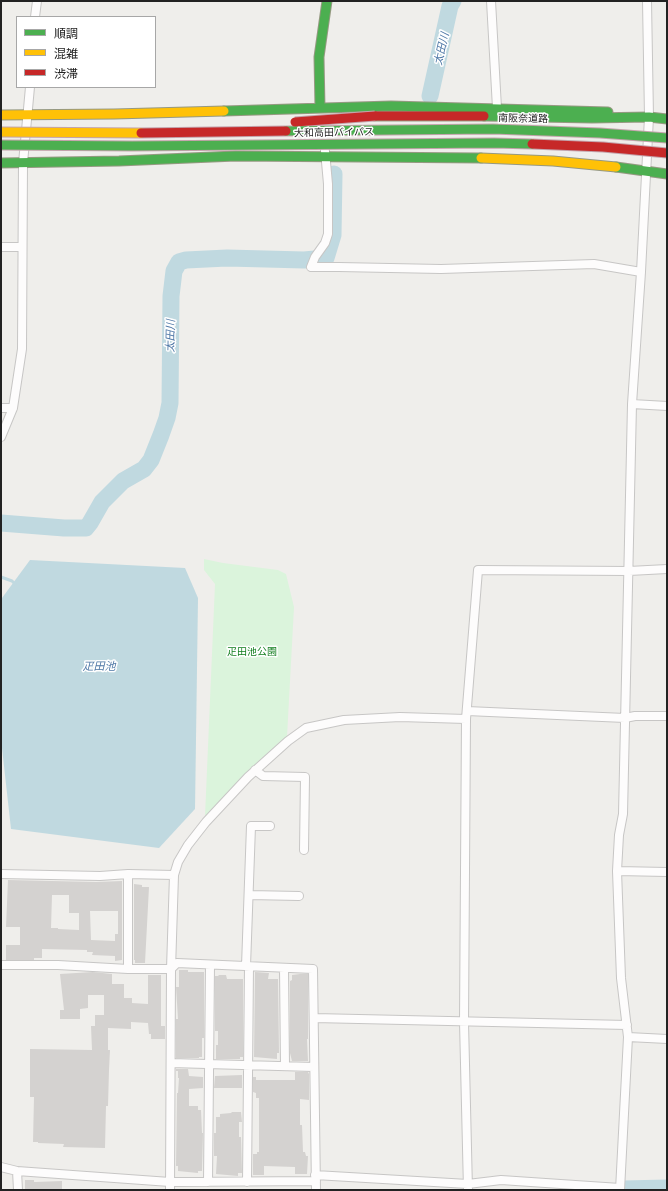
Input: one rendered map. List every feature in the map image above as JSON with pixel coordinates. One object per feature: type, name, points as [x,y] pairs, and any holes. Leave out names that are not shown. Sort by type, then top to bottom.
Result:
[{"type":"main road","points":[[320,108],[319,57],[327,1]]},
{"type":"main road","points":[[1,114],[114,114],[391,106],[592,111],[667,119]]},
{"type":"main road","points":[[235,131],[330,118],[375,116],[454,115],[592,118],[649,117]]},
{"type":"main road","name":"大和高田バイパス","points":[[1,132],[132,133],[378,129]]},
{"type":"main road","name":"南阪奈道路","points":[[378,129],[549,130],[667,138]]},
{"type":"main road","points":[[439,143],[562,150],[667,161]]},
{"type":"main road","name":"大和高田バイパス","points":[[1,145],[140,146],[439,143],[549,144],[667,153]]},
{"type":"main road","points":[[1,162],[119,161],[236,156],[475,158],[553,161],[667,174]]},
{"type":"street","points":[[35,16],[37,1]]},
{"type":"street","points":[[491,1],[497,108]]},
{"type":"street","points":[[1,1167],[17,1171],[170,1186],[208,1182],[247,1182],[316,1178],[468,1187],[501,1180],[620,1189],[628,1037],[621,978],[617,871],[619,835],[623,814],[632,404],[649,117],[647,1]]},
{"type":"street","points":[[1,436],[13,408],[22,349],[23,163],[30,88]]},
{"type":"street","points":[[320,108],[328,184],[328,234],[325,244],[315,258],[311,267],[339,266],[440,269],[594,264],[641,272]]},
{"type":"street","points":[[1,247],[22,247]]},
{"type":"street","points":[[632,404],[667,406]]},
{"type":"street","points":[[1,408],[13,408]]},
{"type":"street","points":[[468,1187],[464,1022],[466,715],[478,570],[628,571],[667,569]]},
{"type":"street","points":[[170,1186],[171,969],[174,875],[178,862],[201,827],[255,770],[288,741],[306,728],[344,720],[466,715],[625,718],[635,716],[667,716]]},
{"type":"street","points":[[255,770],[263,776],[305,777],[304,850]]},
{"type":"street","points":[[247,1182],[247,966],[251,826],[270,826]]},
{"type":"street","points":[[617,871],[667,872]]},
{"type":"street","points":[[1,874],[100,876],[128,874],[174,875]]},
{"type":"street","points":[[128,874],[128,969]]},
{"type":"street","points":[[249,895],[299,896]]},
{"type":"street","points":[[1,965],[58,965],[128,969],[171,969],[177,963],[313,969],[316,1190]]},
{"type":"street","points":[[208,1182],[210,965]]},
{"type":"street","points":[[284,968],[285,1066]]},
{"type":"street","points":[[314,1018],[627,1025]]},
{"type":"street","points":[[628,1037],[667,1038]]},
{"type":"street","points":[[171,1063],[314,1067]]},
{"type":"street","points":[[17,1171],[18,1190]]},
{"type":"green space","name":"疋田池公園","points":[[204,559],[278,570],[286,574],[294,607],[287,737],[205,816],[215,584],[204,570]]},
{"type":"water","name":"疋田池","points":[[30,560],[185,568],[198,598],[195,809],[159,848],[11,829],[1,739],[2,598]]},
{"type":"building","points":[[8,880],[96,882],[122,881],[122,960],[115,961],[115,956],[92,955],[93,952],[87,952],[87,950],[42,949],[42,958],[34,958],[34,960],[6,960],[6,945],[20,945],[20,927],[6,927]],"holes":[[[52,895],[69,895],[69,913],[79,913],[79,930],[51,928]],[[90,911],[118,911],[118,934],[115,934],[115,941],[91,940]]]},
{"type":"building","points":[[134,884],[142,885],[142,887],[149,887],[145,963],[135,963],[134,960]]},
{"type":"building","points":[[179,970],[188,970],[188,972],[204,972],[204,1038],[202,1038],[202,1057],[199,1058],[176,1058],[176,1019],[178,1019],[176,987],[179,987]]},
{"type":"building","points":[[93,972],[112,974],[112,984],[124,984],[124,998],[132,998],[132,1003],[148,1004],[148,975],[161,975],[161,1026],[165,1026],[165,1039],[151,1039],[148,1023],[131,1022],[131,1029],[108,1028],[108,1050],[110,1050],[105,1148],[63,1147],[64,1144],[33,1142],[34,1097],[30,1097],[30,1049],[92,1050],[91,1026],[95,1026],[95,1015],[104,1015],[104,995],[88,995],[88,1008],[80,1009],[80,1019],[60,1019],[60,1010],[64,1010],[60,974]]},
{"type":"building","points":[[255,972],[269,973],[268,979],[278,979],[279,1053],[277,1053],[277,1059],[254,1057]]},
{"type":"building","points":[[308,974],[308,1061],[292,1061],[290,1053],[290,981],[292,980],[292,975]]},
{"type":"building","points":[[226,975],[227,979],[243,979],[243,1057],[240,1057],[240,1059],[216,1059],[218,1031],[215,1031],[215,976]]},
{"type":"building","points":[[176,1069],[188,1069],[189,1076],[203,1077],[203,1088],[189,1089],[189,1106],[198,1106],[198,1110],[201,1110],[203,1133],[202,1171],[198,1171],[198,1173],[178,1171],[178,1166],[176,1166],[177,1093],[179,1078],[178,1071],[176,1071]]},
{"type":"building","points":[[295,1072],[308,1072],[309,1074],[309,1100],[300,1099],[300,1125],[302,1125],[303,1152],[305,1152],[306,1156],[308,1156],[307,1174],[295,1174],[295,1167],[264,1166],[264,1175],[253,1175],[253,1154],[257,1154],[257,1152],[259,1152],[259,1098],[256,1098],[256,1093],[253,1092],[253,1077],[256,1077],[256,1080],[295,1080]]},
{"type":"building","points":[[242,1075],[242,1088],[214,1088],[215,1076]]},
{"type":"building","points":[[241,1112],[242,1122],[239,1122],[239,1137],[241,1137],[242,1173],[238,1173],[238,1176],[216,1174],[217,1156],[214,1156],[216,1117],[220,1117],[220,1114]]},
{"type":"building","points":[[25,1180],[34,1180],[34,1182],[62,1181],[62,1190],[25,1190]]},
{"type":"waterway","name":"太田川","points":[[430,96],[450,6],[453,1]]},
{"type":"waterway","name":"太田川","points":[[1,523],[64,528],[86,528],[102,502],[123,481],[144,469],[151,460],[161,435],[170,403],[171,296],[174,271],[179,262],[186,260],[227,258],[304,260],[326,258],[333,235],[334,174]]},
{"type":"waterway","points":[[1,577],[12,581],[15,584]]},
{"type":"waterway","points":[[623,1190],[667,1188]]},
{"type":"traffic: fast","points":[[320,108],[319,57],[327,1]]},
{"type":"traffic: fast","points":[[224,111],[391,106],[608,112]]},
{"type":"traffic: fast","points":[[484,116],[592,118],[649,117],[667,119]]},
{"type":"traffic: fast","points":[[286,131],[493,129],[600,133],[667,138]]},
{"type":"traffic: fast","points":[[1,145],[132,146],[532,144]]},
{"type":"traffic: fast","points":[[1,163],[119,161],[236,156],[481,158]]},
{"type":"traffic: fast","points":[[616,167],[667,174]]},
{"type":"traffic: slow","points":[[1,115],[224,111]]},
{"type":"traffic: slow","points":[[1,132],[141,133]]},
{"type":"traffic: slow","points":[[481,158],[553,161],[616,167]]},
{"type":"traffic: jam","points":[[375,116],[484,116]]},
{"type":"traffic: jam","points":[[295,122],[375,116]]},
{"type":"traffic: jam","points":[[141,133],[286,131]]},
{"type":"traffic: jam","points":[[532,144],[603,147],[667,153]]}]
